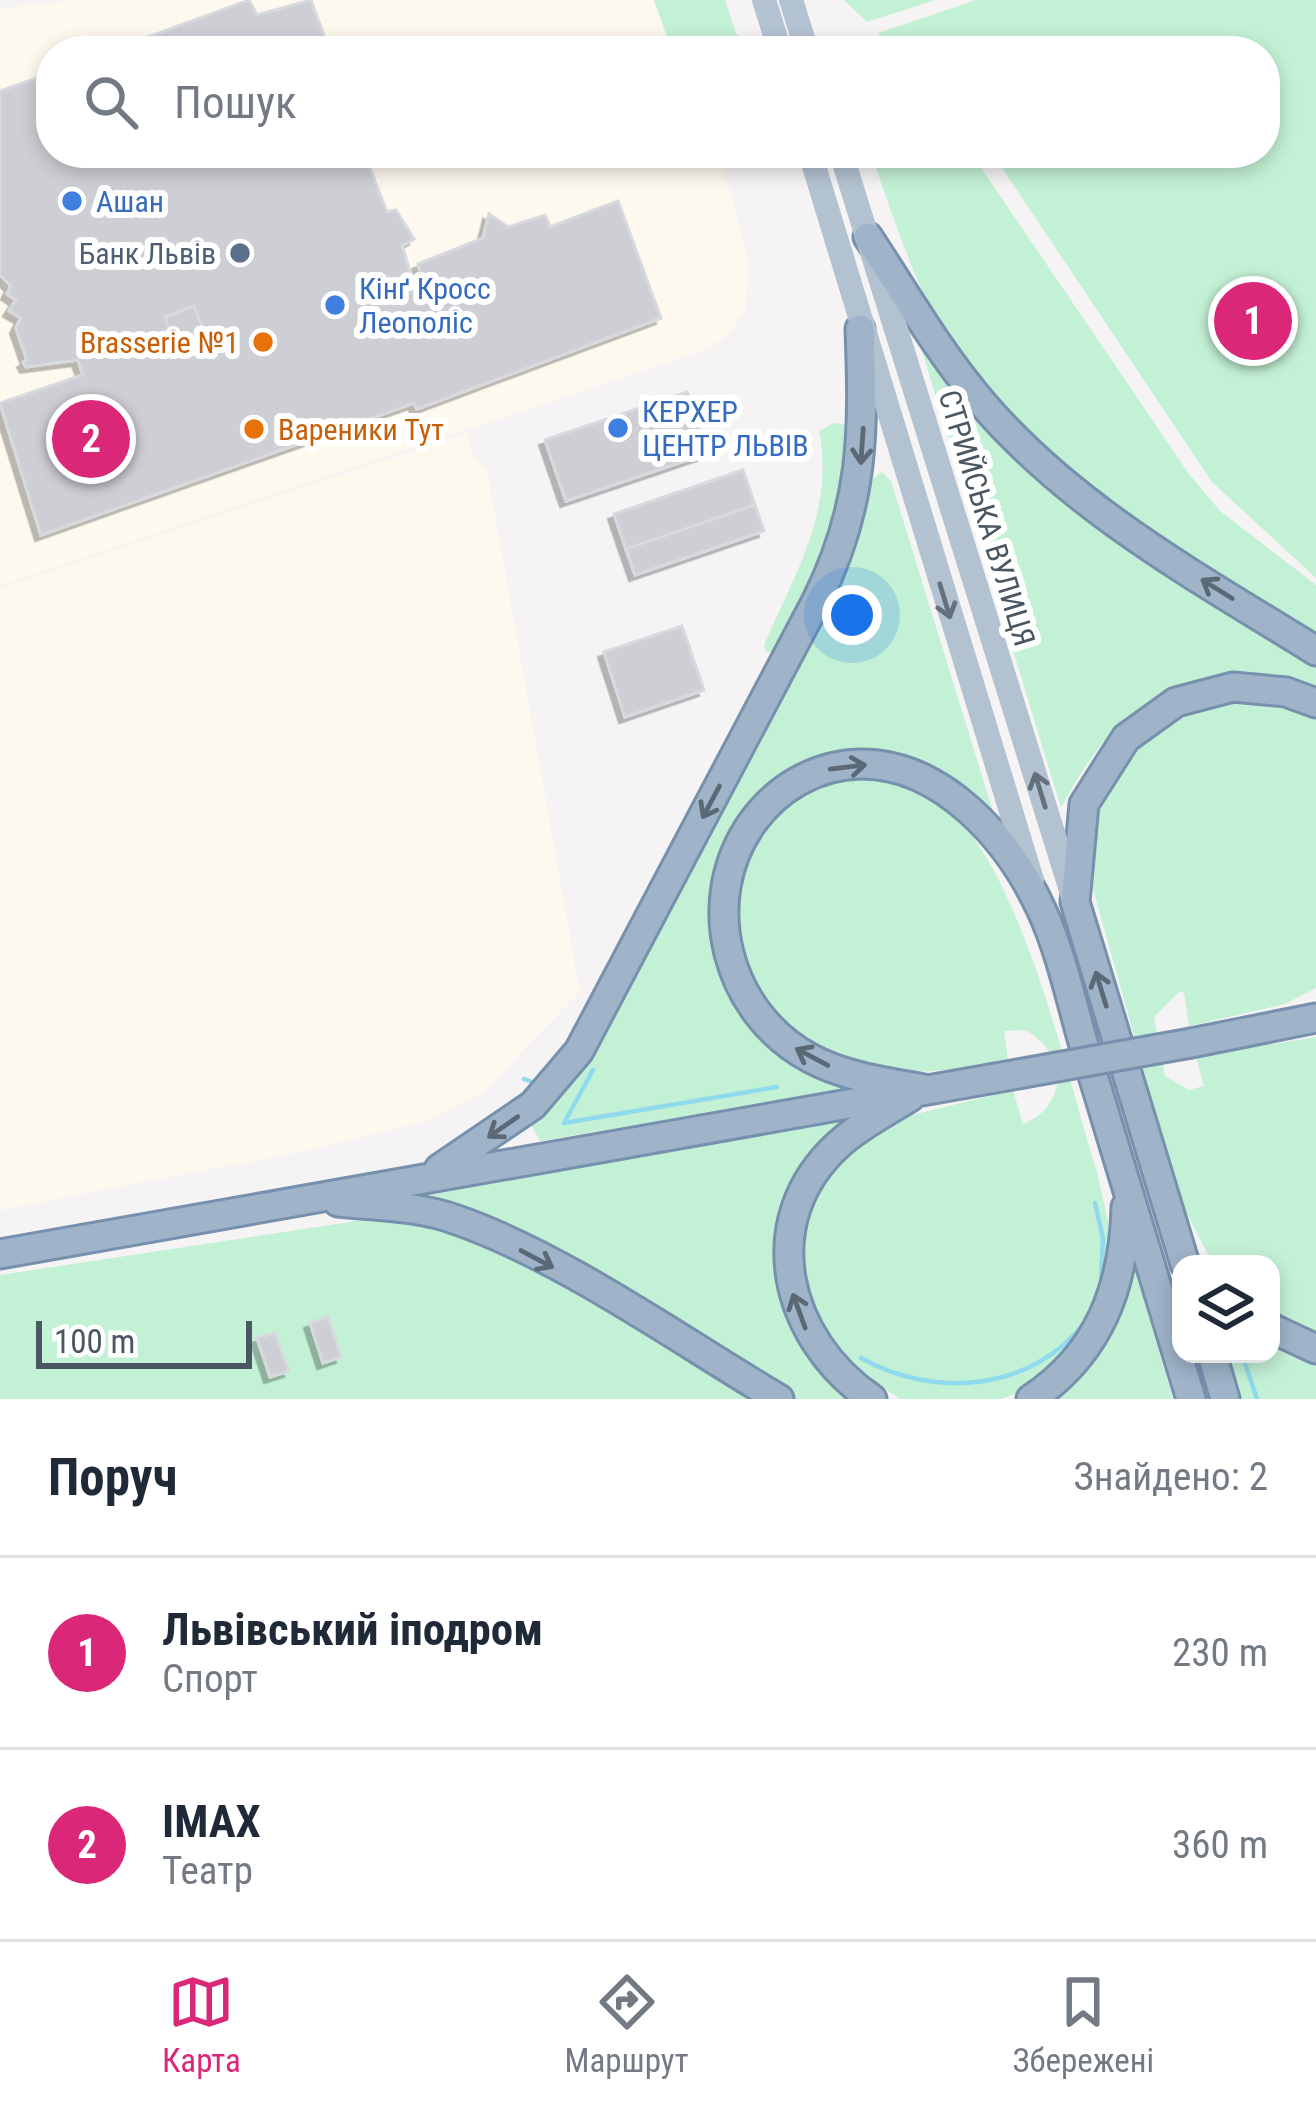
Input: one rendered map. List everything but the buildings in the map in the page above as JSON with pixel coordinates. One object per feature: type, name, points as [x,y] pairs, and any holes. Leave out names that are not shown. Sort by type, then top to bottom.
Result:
[{"type":"highway","points":[[868,237],[944,353],[1029,453],[1138,540],[1316,651]]},
{"type":"highway","points":[[425,1178],[533,1105],[579,1051],[816,602],[838,557],[858,491],[863,428],[860,329]]},
{"type":"highway","points":[[1182,1255],[1075,902],[1084,804],[1104,766],[1150,717],[1203,692],[1232,687],[1286,692],[1316,703]]},
{"type":"highway","points":[[924,1089],[872,1080],[809,1058],[759,1016],[742,989],[723,930],[722,904],[743,837],[761,811],[798,781],[844,765],[900,770],[932,782],[987,827],[1042,911],[1191,1399]]},
{"type":"highway","points":[[0,1254],[1307,1022],[1316,1001]]},
{"type":"highway","points":[[872,1399],[828,1363],[802,1322],[788,1246],[799,1204],[829,1155],[863,1125],[924,1089]]},
{"type":"highway","points":[[1160,1181],[1199,1255]]},
{"type":"highway","points":[[1030,1399],[1082,1356],[1103,1326],[1120,1268],[1126,1185]]},
{"type":"highway","points":[[304,1199],[418,1210],[457,1220],[583,1284],[779,1399]]},
{"type":"highway","points":[[1280,1332],[1316,1348]]},
{"type":"highway","points":[[1215,1363],[1225,1399]]},
{"type":"main road","points":[[764,0],[775,36]]},
{"type":"main road","points":[[791,0],[802,36]]},
{"type":"main road","points":[[814,168],[1042,911]]},
{"type":"main road","name":"СТРИЙСЬКА ВУЛИЦЯ","points":[[846,168],[1075,902]]},
{"type":"shaded area","name":"Кінґ Кросс Леополіс","points":[[71,0],[679,0],[688,36],[36,36],[36,168],[724,168],[749,264],[745,311],[726,337],[699,352],[0,586],[0,9]]},
{"type":"shaded area","points":[[467,433],[472,454],[487,470],[580,992],[483,1092],[426,1121],[305,1151],[0,1210],[0,588]]},
{"type":"green space","points":[[654,0],[725,0],[738,36],[667,36]]},
{"type":"green space","points":[[844,0],[935,0],[867,22]]},
{"type":"green space","points":[[976,0],[1316,0],[1316,578],[1212,482],[1002,168],[1280,168],[1280,36],[878,33]]},
{"type":"green space","points":[[876,168],[981,168],[1189,474],[1220,511],[1316,585],[1316,633],[1117,509],[1025,435],[985,393],[952,347],[906,253]]},
{"type":"green space","points":[[922,351],[999,445],[1053,493],[1316,663],[1316,686],[1273,676],[1234,674],[1197,680],[1164,693],[1107,739],[1061,808]]},
{"type":"green space","points":[[834,423],[854,426],[848,493],[782,651],[766,652],[764,645],[817,515],[823,460],[819,431]]},
{"type":"green space","points":[[882,472],[891,481],[995,818],[926,769],[879,753],[826,756],[776,780],[752,802],[747,816],[721,929],[719,962],[737,1008],[751,1026],[809,1069],[853,1089],[540,1141],[531,1124],[573,1077],[844,561],[873,478]]},
{"type":"green space","points":[[1227,700],[1279,702],[1316,714],[1316,988],[1285,1004],[1189,1026],[1184,992],[1179,992],[1154,1017],[1165,1076],[1189,1090],[1204,1086],[1196,1057],[1316,1037],[1316,1341],[1280,1323],[1280,1255],[1208,1255],[1180,1200],[1090,878],[1099,794],[1132,747],[1174,715]]},
{"type":"green space","points":[[840,776],[897,781],[929,793],[961,821],[989,862],[1035,966],[1097,1172],[1108,1221],[1107,1283],[1072,1351],[1020,1392],[1001,1399],[900,1399],[837,1357],[798,1278],[803,1209],[840,1154],[892,1120],[1013,1090],[1023,1124],[1049,1105],[1057,1079],[1049,1052],[1025,1030],[1004,1031],[1008,1060],[936,1071],[889,1071],[819,1052],[771,1015],[754,989],[735,929],[740,868],[753,840],[771,818]]},
{"type":"green space","points":[[872,1112],[833,1138],[781,1246],[862,1399],[789,1399],[504,1232],[395,1197]]},
{"type":"green space","points":[[383,1217],[449,1226],[493,1244],[755,1399],[0,1399],[0,1275]]},
{"type":"green space","points":[[1131,1257],[1173,1399],[1044,1399]]},
{"type":"green space","points":[[1280,1342],[1316,1357],[1316,1399],[1235,1399],[1225,1363],[1280,1363]]},
{"type":"waterway","points":[[593,1070],[564,1123],[777,1087]]},
{"type":"waterway","points":[[524,1079],[532,1082]]},
{"type":"waterway","points":[[1095,1203],[1103,1238],[1101,1283]]},
{"type":"waterway","points":[[1280,1316],[1289,1322]]},
{"type":"waterway","points":[[861,1358],[919,1380],[981,1382],[1038,1362],[1064,1345],[1086,1321]]},
{"type":"waterway","points":[[1245,1363],[1257,1399]]},
{"type":"place","name":"Ашан","points":[[72,201]]},
{"type":"place","name":"Банк Львів","points":[[240,253]]},
{"type":"place","name":"Кінґ Кросс Леополіс","points":[[335,305]]},
{"type":"place","name":"Львівський іподром","points":[[1253,321]]},
{"type":"place","name":"Brasserie №1","points":[[263,342]]},
{"type":"place","name":"КЕРХЕР ЦЕНТР ЛЬВІВ","points":[[618,428]]},
{"type":"place","name":"Вареники Тут","points":[[254,429]]},
{"type":"place","name":"IMAX","points":[[91,439]]}]
